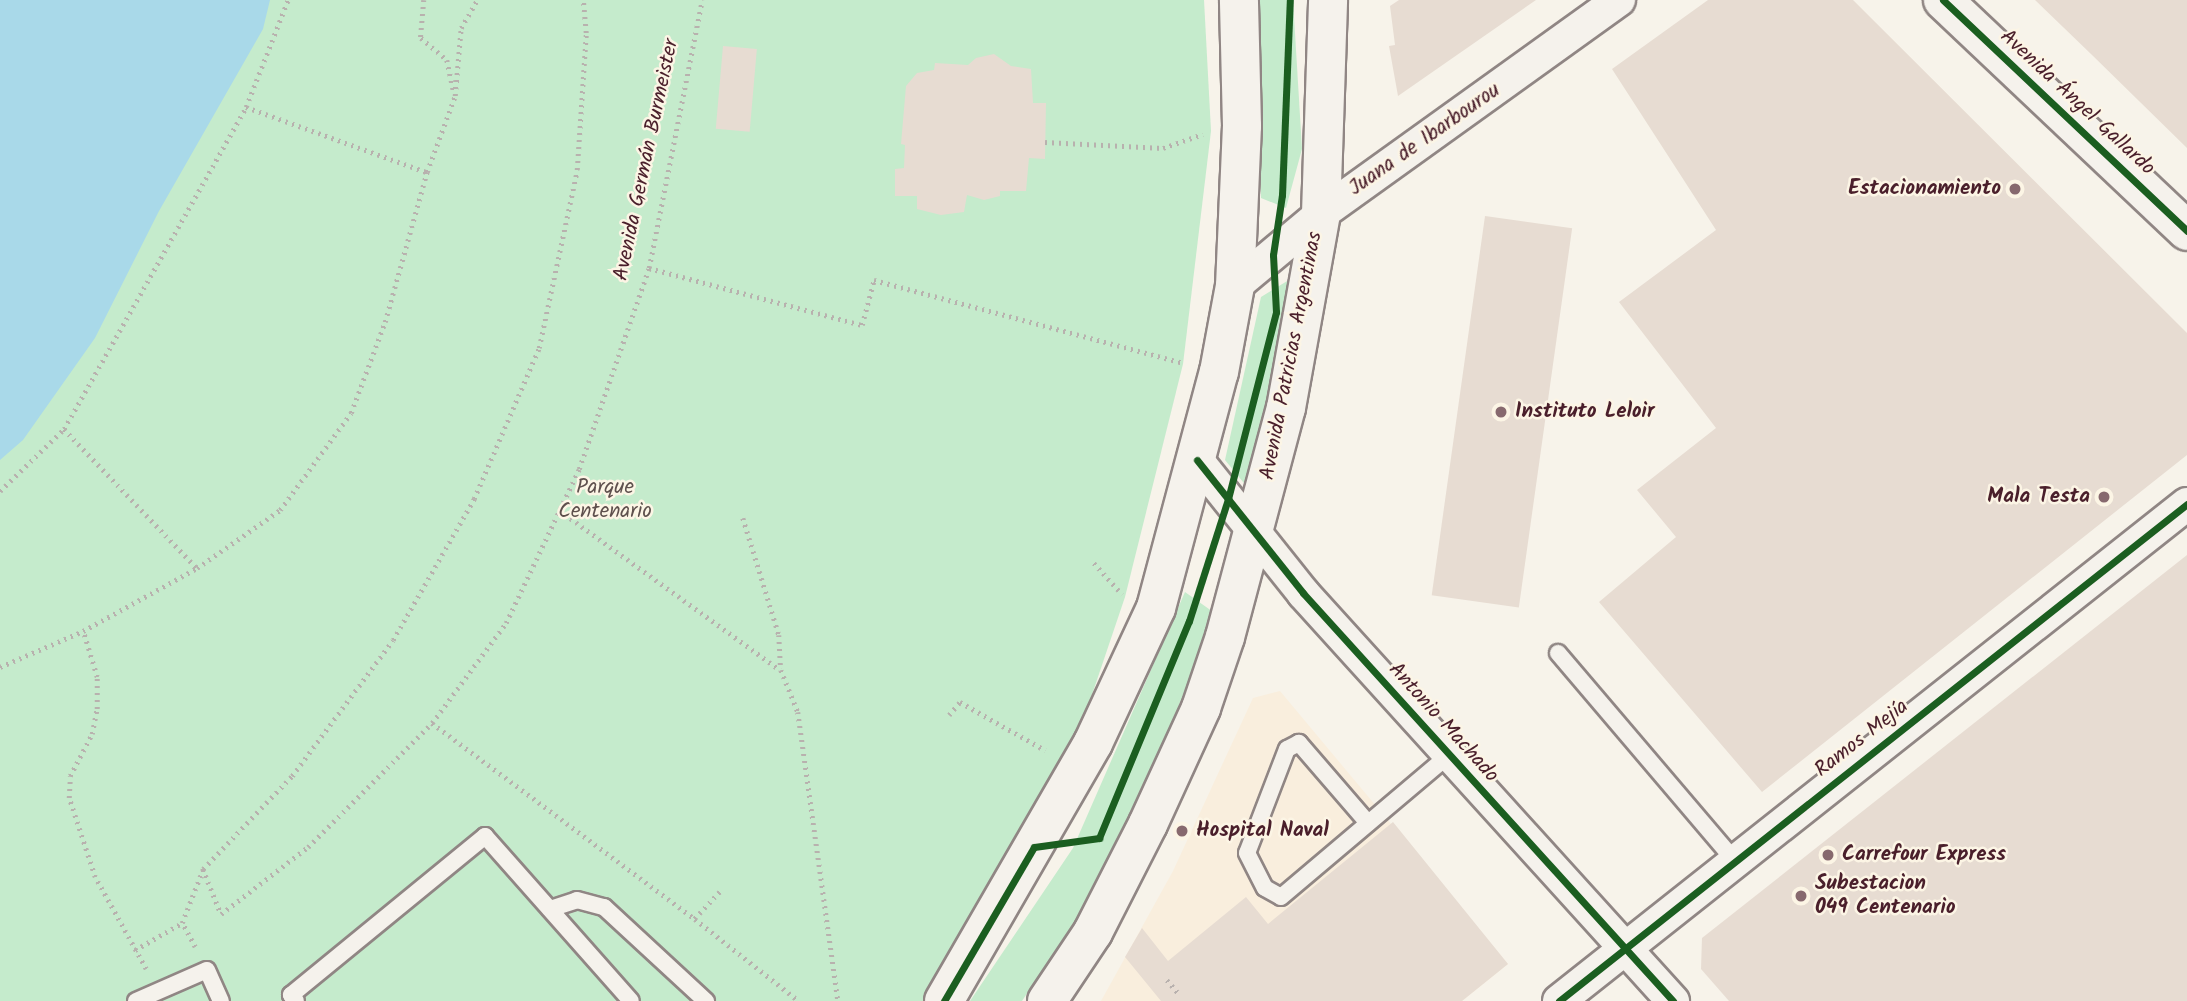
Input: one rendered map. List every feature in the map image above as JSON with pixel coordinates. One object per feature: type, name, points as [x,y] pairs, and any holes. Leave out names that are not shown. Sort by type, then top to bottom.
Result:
[{"type":"main road","points":[[944,1001],[985,937],[1077,768],[1156,608],[1219,372],[1236,286],[1242,126],[1239,0]]},
{"type":"main road","name":"Avenida Patricias Argentinas","points":[[1047,1001],[1116,888],[1201,708],[1255,532],[1286,408],[1321,214],[1328,0]]},
{"type":"main road","name":"Avenida Ángel Gallardo","points":[[1943,0],[2187,231]]},
{"type":"street","name":"Juana de Ibarbourou","points":[[1236,286],[1321,214],[1619,0]]},
{"type":"street","name":"Antonio Machado","points":[[1197,460],[1255,532],[1448,756],[1627,947],[1673,1001]]},
{"type":"street","name":"Ramos Mejía","points":[[1559,1001],[2187,504]]},
{"type":"lane","points":[[1558,653],[1735,861]]},
{"type":"lane","points":[[1368,823],[1299,743],[1287,749],[1247,853],[1265,888],[1281,897],[1448,756]]},
{"type":"lane","points":[[296,1001],[291,995],[485,836],[631,1001]]},
{"type":"lane","points":[[550,909],[577,900],[604,908],[706,1001]]},
{"type":"lane","points":[[136,1001],[207,970],[221,1001]]},
{"type":"path","points":[[424,0],[421,38],[447,60],[455,96]]},
{"type":"path","points":[[0,667],[83,631],[197,568],[280,510],[351,413],[385,323],[428,172],[455,96],[461,28],[477,0]]},
{"type":"path","points":[[135,950],[182,923],[203,869],[292,776],[386,650],[474,499],[539,348],[578,170],[586,33],[583,0]]},
{"type":"path","points":[[0,491],[64,429],[246,107],[288,1]]},
{"type":"path","points":[[246,107],[428,172]]},
{"type":"path","points":[[1045,142],[1163,148],[1242,126]]},
{"type":"path","points":[[649,268],[862,325],[874,280],[1219,372]]},
{"type":"path","points":[[64,429],[197,568]]},
{"type":"path","points":[[559,510],[781,670]]},
{"type":"path","points":[[743,518],[779,635],[781,670],[798,712],[838,1001]]},
{"type":"path","points":[[83,631],[97,677],[97,709],[92,734],[70,776],[69,798],[95,877],[160,990]]},
{"type":"path","points":[[949,715],[960,702],[1077,768]]},
{"type":"path","points":[[432,723],[695,919],[799,1001]]},
{"type":"path","points":[[695,919],[720,892]]},
{"type":"path","points":[[182,923],[207,970]]},
{"type":"path","points":[[1167,980],[1180,995]]},
{"type":"shaded area","points":[[1280,691],[1508,964],[1462,1001],[1101,1001],[1173,871],[1253,698]]},
{"type":"green space","name":"Parque Centenario","points":[[0,0],[1204,0],[1211,131],[1183,364],[1125,597],[1076,742],[926,1001],[0,1001]]},
{"type":"green space","points":[[1255,0],[1293,0],[1302,149],[1286,208],[1261,198]]},
{"type":"green space","points":[[1297,275],[1261,504],[1225,460],[1261,297]]},
{"type":"green space","points":[[1185,592],[1216,614],[1117,858],[1022,1001],[970,1001],[1073,848]]},
{"type":"water","points":[[0,0],[270,0],[263,29],[159,211],[95,338],[23,440],[0,460]]},
{"type":"building","points":[[1399,0],[1536,0],[1398,96],[1389,46],[1395,45],[1390,6]]},
{"type":"building","points":[[1708,0],[1853,0],[2187,333],[2187,455],[1762,792],[1599,602],[1676,537],[1637,490],[1716,428],[1619,302],[1716,230],[1612,69]]},
{"type":"building","points":[[2035,0],[2187,0],[2187,148],[2091,54]]},
{"type":"building","points":[[723,46],[757,49],[750,132],[716,129]]},
{"type":"building","points":[[994,54],[1011,66],[1031,69],[1033,103],[1046,103],[1045,159],[1029,158],[1026,191],[1000,191],[1000,196],[984,200],[967,195],[964,212],[941,215],[917,209],[917,196],[895,196],[895,169],[904,168],[905,145],[901,144],[906,86],[917,73],[934,70],[935,63],[968,65],[976,58]]},
{"type":"building","name":"Instituto Leloir","points":[[1485,216],[1572,228],[1519,608],[1432,595]]},
{"type":"building","points":[[2187,555],[2187,1001],[1729,1001],[1701,969],[1702,938]]},
{"type":"building","points":[[1393,822],[1508,964],[1462,1001],[1161,1001],[1125,957],[1142,928],[1168,961],[1246,897],[1268,924]]},
{"type":"cycle path","points":[[944,1001],[1034,847],[1099,838],[1189,621],[1228,499],[1276,312],[1273,255],[1282,195],[1290,0]]},
{"type":"cycle path","points":[[1943,0],[2187,231]]},
{"type":"cycle path","points":[[1197,460],[1303,593],[1673,1001]]},
{"type":"cycle path","points":[[1559,1001],[2187,504]]},
{"type":"place","name":"Estacionamiento","points":[[2015,189]]},
{"type":"place","name":"Instituto Leloir","points":[[1501,412]]},
{"type":"place","name":"Mala Testa","points":[[2104,497]]},
{"type":"place","name":"Hospital Naval","points":[[1182,831]]},
{"type":"place","name":"Carrefour Express","points":[[1828,855]]},
{"type":"place","name":"Subestacion 049 Centenario","points":[[1801,896]]}]
